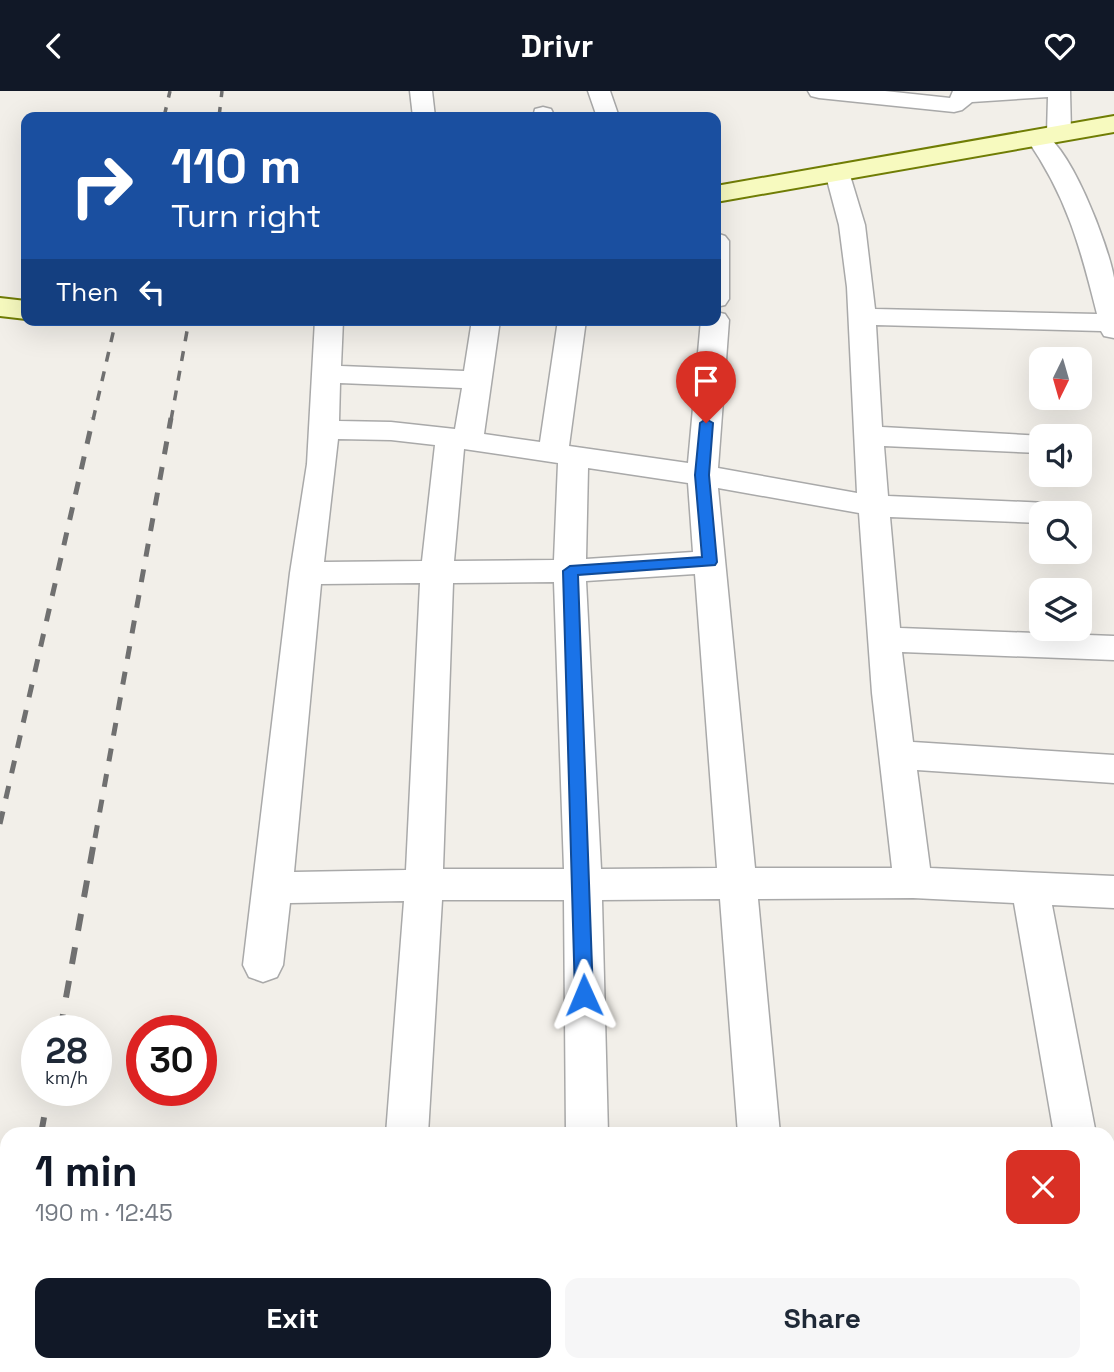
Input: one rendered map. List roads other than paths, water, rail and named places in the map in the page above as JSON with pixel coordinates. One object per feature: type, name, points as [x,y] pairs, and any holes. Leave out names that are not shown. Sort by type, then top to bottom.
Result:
[{"type":"street","points":[[421,91],[423,112]]},
{"type":"street","points":[[599,91],[606,112]]},
{"type":"street","points":[[819,91],[884,94],[954,105],[959,103],[963,93],[1044,91]]},
{"type":"street","points":[[863,317],[1113,327],[1075,199],[1049,135],[1059,91]]},
{"type":"street","points":[[721,193],[1114,124]]},
{"type":"street","points":[[837,172],[852,226],[863,317],[868,436],[884,639],[913,883]]},
{"type":"street","points":[[0,307],[21,309]]},
{"type":"street","points":[[263,965],[274,888],[306,573],[322,464],[329,326]]},
{"type":"street","points":[[407,1127],[424,885],[437,571],[459,439],[477,380],[485,326]]},
{"type":"street","points":[[572,326],[563,454],[583,884],[587,1127]]},
{"type":"street","points":[[714,326],[702,475],[758,1127]]},
{"type":"street","points":[[326,375],[477,380]]},
{"type":"street","points":[[323,430],[391,431],[459,439],[702,475],[873,506],[1029,512]]},
{"type":"street","points":[[868,436],[1029,443]]},
{"type":"street","points":[[306,573],[570,571],[710,562]]},
{"type":"street","points":[[884,639],[1114,648]]},
{"type":"street","points":[[897,755],[1114,769]]},
{"type":"street","points":[[274,888],[913,883],[1114,893]]},
{"type":"street","points":[[1030,888],[1073,1127]]},
{"type":"railway","points":[[165,112],[170,91]]},
{"type":"railway","points":[[220,112],[222,91]]},
{"type":"railway","points":[[93,420],[115,326]]},
{"type":"railway","points":[[171,420],[188,326]]},
{"type":"railway","points":[[0,824],[93,418]]},
{"type":"railway","points":[[95,838],[171,418]]},
{"type":"railway","points":[[63,1015],[95,836]]},
{"type":"railway","points":[[42,1127],[46,1106]]}]
